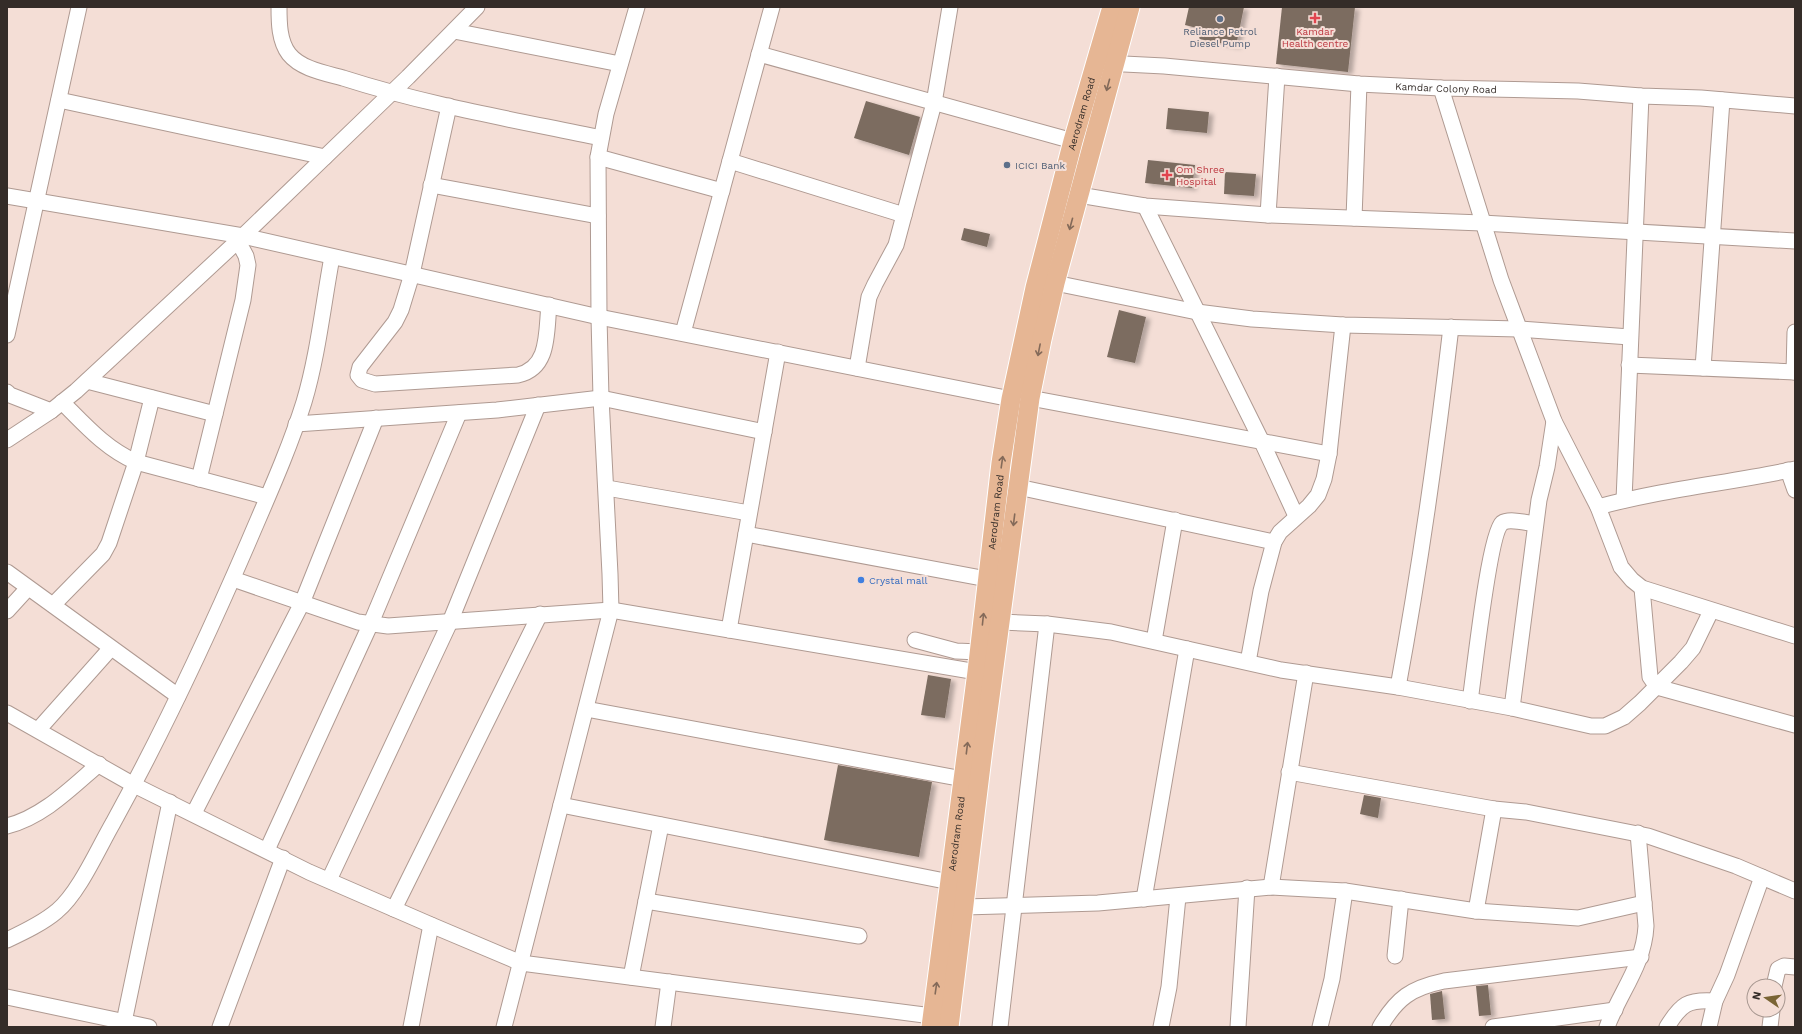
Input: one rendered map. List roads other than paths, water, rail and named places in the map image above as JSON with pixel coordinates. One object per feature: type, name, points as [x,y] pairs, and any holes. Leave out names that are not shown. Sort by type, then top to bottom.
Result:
[{"type":"main road","name":"Aerodram Road","points":[[949,1027],[1030,398],[1055,283],[1079,195],[1105,63],[1112,7]]},
{"type":"main road","name":"Aerodram Road","points":[[932,1021],[1011,398],[1035,288],[1073,141],[1130,7]]},
{"type":"street","points":[[7,335],[79,7]]},
{"type":"street","points":[[279,7],[282,42],[289,54],[305,66],[390,93],[601,138]]},
{"type":"street","points":[[7,440],[56,407],[87,381],[240,239],[477,7]]},
{"type":"street","points":[[504,1027],[610,610],[601,398],[598,157],[606,114],[637,7]]},
{"type":"street","points":[[683,333],[772,7]]},
{"type":"street","points":[[857,368],[869,297],[874,284],[896,245],[934,103],[950,7]]},
{"type":"street","points":[[454,31],[620,64]]},
{"type":"street","points":[[759,54],[1073,141]]},
{"type":"street","name":"Kamdar Colony Road","points":[[1105,63],[1164,66],[1359,84],[1441,88],[1547,89],[1795,106]]},
{"type":"street","points":[[1268,215],[1277,76]]},
{"type":"street","points":[[1354,218],[1359,84]]},
{"type":"street","points":[[1441,88],[1482,223],[1519,329],[1554,421],[1598,507],[1621,567],[1632,580],[1642,588],[1711,611],[1795,636]]},
{"type":"street","points":[[1624,500],[1634,232],[1641,96]]},
{"type":"street","points":[[58,100],[325,157]]},
{"type":"street","points":[[1703,368],[1722,100]]},
{"type":"street","points":[[449,106],[412,274],[401,310],[395,322],[360,367],[358,375],[362,380],[375,384],[518,375],[528,372],[540,360],[545,346],[549,305]]},
{"type":"street","points":[[598,157],[722,191]]},
{"type":"street","points":[[730,161],[904,215]]},
{"type":"street","points":[[432,185],[598,216]]},
{"type":"street","points":[[1079,195],[1145,206],[1268,215],[1482,223],[1795,241]]},
{"type":"street","points":[[7,196],[332,257],[599,317],[1011,398]]},
{"type":"street","points":[[1145,206],[1262,442],[1296,516]]},
{"type":"street","points":[[199,479],[243,300],[247,278],[248,265],[240,239]]},
{"type":"street","points":[[7,940],[26,931],[58,911],[79,885],[134,785],[178,696],[233,579],[288,449],[304,400],[312,366],[332,257]]},
{"type":"street","points":[[1055,283],[1197,312],[1252,319],[1343,325],[1519,329],[1630,337]]},
{"type":"street","points":[[1248,662],[1261,591],[1274,542],[1280,532],[1296,516],[1309,506],[1318,495],[1324,479],[1329,454],[1343,325]]},
{"type":"street","points":[[1398,687],[1438,437],[1451,327]]},
{"type":"street","points":[[1629,365],[1794,372],[1795,332]]},
{"type":"street","points":[[728,630],[778,352]]},
{"type":"street","points":[[87,381],[215,414]]},
{"type":"street","points":[[7,392],[10,395],[56,407],[122,456],[136,462],[267,497]]},
{"type":"street","points":[[53,605],[103,554],[109,543],[136,462],[152,398]]},
{"type":"street","points":[[296,424],[459,413],[601,398],[764,432]]},
{"type":"street","points":[[1030,398],[1329,454]]},
{"type":"street","points":[[329,880],[450,622],[538,405]]},
{"type":"street","points":[[267,850],[371,624],[459,413]]},
{"type":"street","points":[[194,813],[302,604],[376,418]]},
{"type":"street","points":[[1512,708],[1538,500],[1546,468],[1554,421]]},
{"type":"street","points":[[1598,507],[1624,500],[1791,470],[1795,490]]},
{"type":"street","points":[[1018,487],[1274,542]]},
{"type":"street","points":[[606,488],[749,513]]},
{"type":"street","points":[[1154,641],[1174,520]]},
{"type":"street","points":[[1470,700],[1487,577],[1497,531],[1503,523],[1509,521],[1536,524]]},
{"type":"street","points":[[746,534],[987,579]]},
{"type":"street","points":[[7,572],[178,696]]},
{"type":"street","points":[[233,579],[302,604],[358,622],[371,624],[388,626],[610,610],[977,672]]},
{"type":"street","points":[[7,611],[28,588]]},
{"type":"street","points":[[1642,588],[1650,677],[1657,687],[1795,725]]},
{"type":"street","points":[[1000,622],[1048,624],[1111,632],[1248,662],[1470,700],[1591,726],[1605,726],[1624,717],[1657,687],[1693,648],[1711,611]]},
{"type":"street","points":[[394,909],[540,614]]},
{"type":"street","points":[[1000,1027],[1048,624]]},
{"type":"street","points":[[914,640],[956,651],[979,652]]},
{"type":"street","points":[[38,730],[111,648]]},
{"type":"street","points":[[1144,899],[1187,649]]},
{"type":"street","points":[[1271,887],[1306,673]]},
{"type":"street","points":[[586,708],[963,779]]},
{"type":"street","points":[[7,713],[134,785],[194,813],[283,858],[394,909],[521,963],[669,982],[932,1021]]},
{"type":"street","points":[[7,826],[20,822],[40,812],[99,764]]},
{"type":"street","points":[[1289,772],[1494,808],[1526,812],[1638,833],[1736,866],[1795,891]]},
{"type":"street","points":[[124,1022],[170,802]]},
{"type":"street","points":[[561,805],[950,882]]},
{"type":"street","points":[[1476,911],[1494,808]]},
{"type":"street","points":[[631,977],[661,825]]},
{"type":"street","points":[[1607,1027],[1641,957],[1646,926],[1638,833]]},
{"type":"street","points":[[220,1027],[283,858]]},
{"type":"street","points":[[1709,1027],[1715,1001],[1727,975],[1762,876]]},
{"type":"street","points":[[964,907],[1098,903],[1178,897],[1247,888],[1271,887],[1346,891],[1476,911],[1578,918],[1644,903]]},
{"type":"street","points":[[1238,1027],[1247,888]]},
{"type":"street","points":[[1320,1027],[1332,979],[1346,891]]},
{"type":"street","points":[[1161,1027],[1169,987],[1178,897]]},
{"type":"street","points":[[1395,956],[1400,899]]},
{"type":"street","points":[[646,901],[859,936]]},
{"type":"street","points":[[412,1027],[431,925]]},
{"type":"street","points":[[1380,1027],[1390,1011],[1403,997],[1415,989],[1430,984],[1641,957]]},
{"type":"street","points":[[1776,978],[1778,970],[1784,966],[1795,967]]},
{"type":"street","points":[[663,1027],[669,982]]},
{"type":"street","points":[[7,997],[149,1027]]},
{"type":"street","points":[[1667,1027],[1674,1015],[1687,1003],[1698,1000],[1715,1001]]},
{"type":"street","points":[[1494,1027],[1615,1010]]},
{"type":"place","name":"Kamdar Health centre","points":[[1315,18]]},
{"type":"place","name":"Reliance Petrol Diesel Pump","points":[[1220,19]]},
{"type":"place","name":"ICICI Bank","points":[[1007,165]]},
{"type":"place","name":"Om Shree Hospital","points":[[1167,175]]},
{"type":"place","name":"Crystal mall","points":[[861,580]]}]
